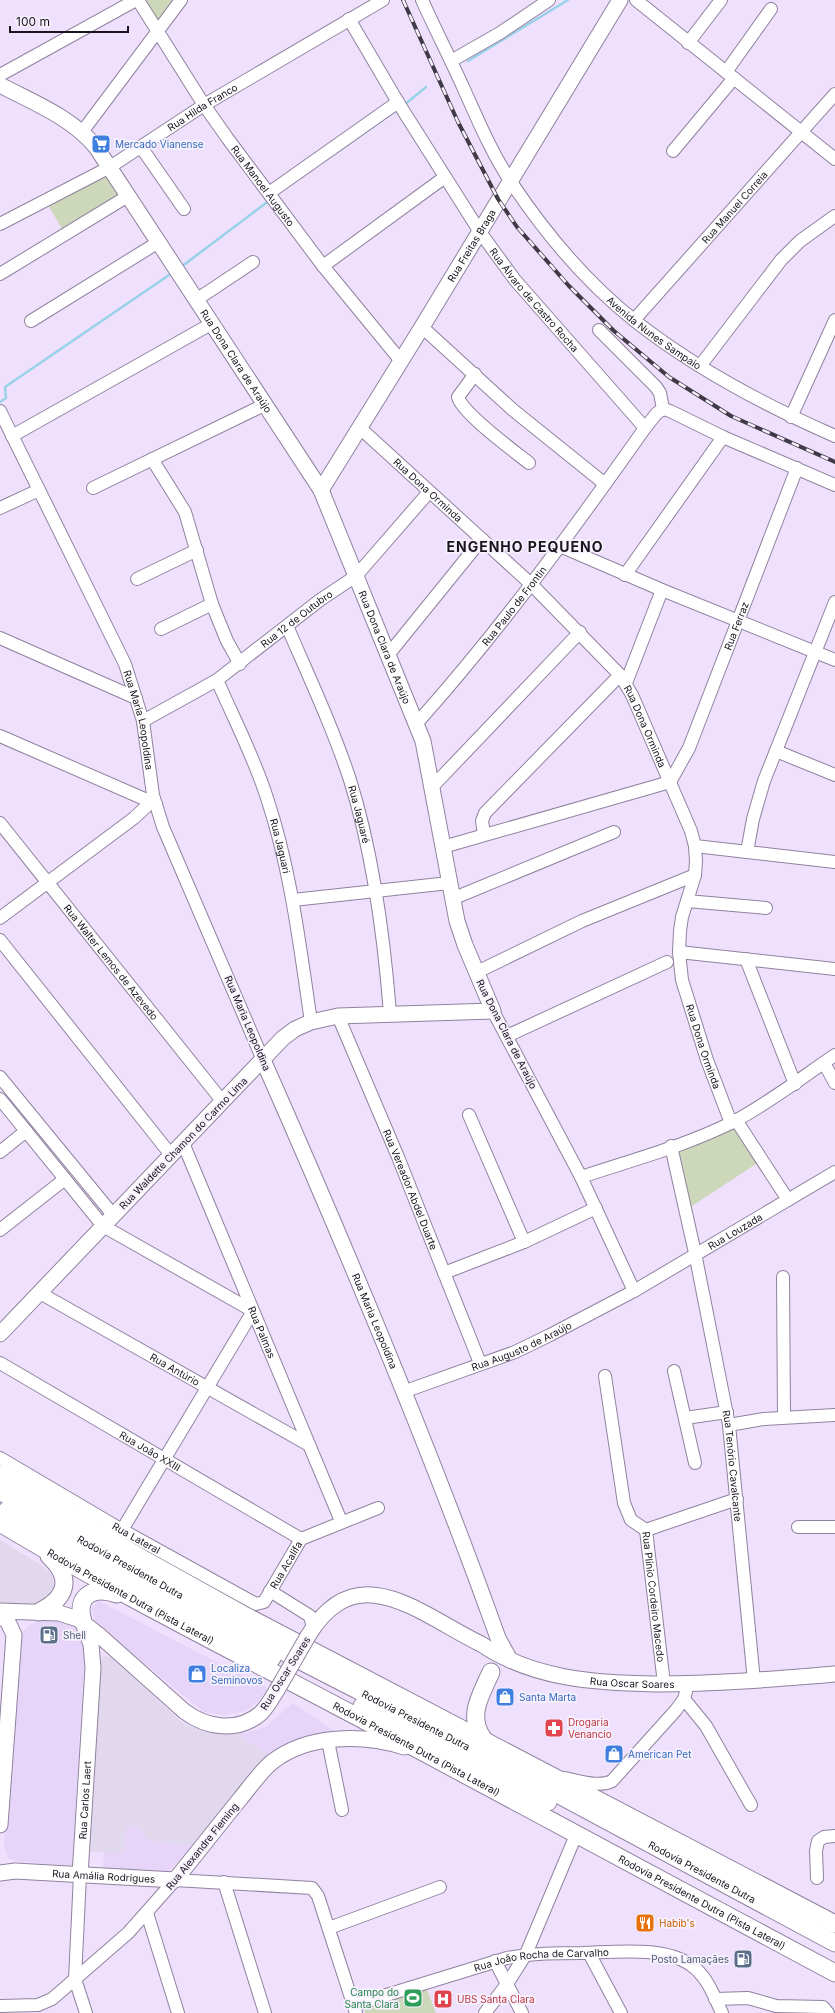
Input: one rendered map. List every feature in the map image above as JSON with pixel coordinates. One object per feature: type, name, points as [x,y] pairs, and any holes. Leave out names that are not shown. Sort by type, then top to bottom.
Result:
[{"type":"highway","points":[[0,1474],[145,1560],[297,1642],[835,1924]]},
{"type":"highway","name":"Rodovia Presidente Dutra","points":[[0,1491],[82,1540],[293,1657],[494,1760],[835,1943]]},
{"type":"highway","name":"Rodovia Presidente Dutra","points":[[0,1505],[192,1617],[584,1821],[835,1955]]},
{"type":"highway","name":"Rodovia Presidente Dutra (Pista Lateral)","points":[[0,1523],[134,1600],[425,1753],[835,1973]]},
{"type":"highway","points":[[39,1612],[57,1601],[62,1595],[64,1584],[61,1569],[40,1547]]},
{"type":"highway","points":[[83,1622],[82,1605],[87,1595],[93,1592],[109,1591],[134,1600]]},
{"type":"highway","points":[[484,1740],[476,1727],[475,1715],[481,1694],[492,1672]]},
{"type":"main road","name":"Rua Freitas Braga","points":[[321,490],[511,182],[620,0]]},
{"type":"main road","name":"Rua Dona Clara de Araújo","points":[[0,86],[50,111],[82,132],[110,167],[178,274],[321,490],[417,723],[423,741],[433,786],[452,899],[465,946],[493,1011]]},
{"type":"main road","name":"Rua Waldette Chamon do Carmo Lima","points":[[0,1334],[283,1038],[295,1029],[311,1022],[338,1016],[390,1013],[493,1011]]},
{"type":"main road","name":"Rua Maria Leopoldina","points":[[263,1060],[303,1150],[440,1483],[494,1644],[492,1672]]},
{"type":"main road","name":"Rua Oscar Soares","points":[[0,1611],[64,1614],[83,1622],[184,1711],[205,1723],[229,1726],[252,1719],[264,1709],[311,1632],[329,1610],[342,1600],[362,1595],[380,1595],[400,1600],[481,1644],[494,1644],[510,1660],[533,1670],[578,1680]]},
{"type":"main road","points":[[14,1635],[25,1620],[39,1612]]},
{"type":"main road","points":[[0,1615],[8,1622],[14,1635],[0,1825]]},
{"type":"main road","name":"Rua Carlos Laert","points":[[80,1875],[93,1668],[91,1644],[83,1622]]},
{"type":"main road","name":"Rua Oscar Soares","points":[[492,1672],[507,1667],[549,1681],[578,1680],[664,1684],[754,1681],[835,1674]]},
{"type":"main road","name":"Rua Alexandre Fleming","points":[[176,1880],[264,1770],[278,1758],[296,1749],[328,1741],[356,1738],[373,1739],[425,1753]]},
{"type":"main road","points":[[0,1859],[5,1866],[15,1871]]},
{"type":"main road","name":"Rua Amália Rodrigues","points":[[0,1873],[15,1871],[176,1880]]},
{"type":"street","name":"Rua Manoel Augusto","points":[[137,0],[204,105],[323,266],[401,361]]},
{"type":"street","points":[[0,75],[137,0]]},
{"type":"street","points":[[82,132],[181,0]]},
{"type":"street","name":"Rua Hilda Franco","points":[[0,224],[110,167],[204,105],[383,0]]},
{"type":"street","name":"Avenida Nunes Sampaio","points":[[422,0],[482,131],[511,182],[575,264],[634,320],[671,348],[791,417],[835,436]]},
{"type":"street","points":[[454,67],[500,33],[549,0]]},
{"type":"street","points":[[636,0],[835,159]]},
{"type":"street","points":[[688,43],[721,0]]},
{"type":"street","points":[[673,150],[730,75],[771,9]]},
{"type":"street","name":"Rua Álvaro de Castro Rocha","points":[[349,20],[399,105],[480,232],[515,280],[645,428]]},
{"type":"street","name":"Rua Manuel Correia","points":[[634,320],[835,94]]},
{"type":"street","points":[[271,196],[399,105]]},
{"type":"street","points":[[142,147],[184,209]]},
{"type":"street","points":[[323,266],[445,177]]},
{"type":"street","points":[[0,274],[128,196]]},
{"type":"street","points":[[700,366],[741,311],[787,255],[800,241],[835,216]]},
{"type":"street","points":[[31,321],[158,243]]},
{"type":"street","points":[[196,300],[253,262]]},
{"type":"street","points":[[791,417],[835,320]]},
{"type":"street","points":[[12,436],[211,324]]},
{"type":"street","points":[[422,327],[514,410],[605,484]]},
{"type":"street","points":[[599,330],[656,387],[662,397],[663,409],[723,437],[835,485]]},
{"type":"street","points":[[475,374],[458,397],[462,405],[481,424],[529,463]]},
{"type":"street","points":[[94,488],[264,405]]},
{"type":"street","name":"Rua Paulo de Frontin","points":[[417,723],[458,677],[532,585],[645,428],[657,413],[663,409]]},
{"type":"street","name":"Rua Maria Leopoldina","points":[[0,412],[125,664],[143,721],[153,803],[263,1060]]},
{"type":"street","name":"Rua Dona Orminda","points":[[360,428],[532,585],[580,632],[623,679],[670,782],[695,846],[695,874],[681,924],[679,952],[682,980],[690,1007],[733,1122],[788,1200]]},
{"type":"street","points":[[625,575],[723,437]]},
{"type":"street","points":[[152,459],[185,512],[198,550],[212,604],[227,641],[240,664]]},
{"type":"street","name":"Rua Ferraz","points":[[670,782],[689,748],[737,621],[798,468]]},
{"type":"street","points":[[0,508],[39,490]]},
{"type":"street","name":"Rua 12 de Outubro","points":[[143,721],[217,680],[240,664],[287,626],[356,576],[429,492]]},
{"type":"street","points":[[388,654],[482,539]]},
{"type":"street","points":[[560,546],[625,575],[835,660]]},
{"type":"street","points":[[137,579],[198,550]]},
{"type":"street","points":[[484,834],[482,821],[485,813],[577,721],[623,679],[662,590]]},
{"type":"street","points":[[746,852],[758,797],[835,602]]},
{"type":"street","points":[[161,629],[212,604]]},
{"type":"street","name":"Rua Jaguaré","points":[[287,626],[332,733],[350,782],[376,891],[385,952],[390,1013]]},
{"type":"street","points":[[433,786],[580,632]]},
{"type":"street","points":[[0,638],[136,698]]},
{"type":"street","name":"Rua Jaguari","points":[[217,680],[267,796],[282,849],[293,900],[311,1022]]},
{"type":"street","points":[[0,736],[153,803],[0,918]]},
{"type":"street","points":[[776,751],[835,775]]},
{"type":"street","points":[[443,847],[484,834],[670,782]]},
{"type":"street","name":"Rua Walter Lemos de Azevedo","points":[[0,823],[48,881],[132,990],[223,1102]]},
{"type":"street","points":[[452,899],[614,832]]},
{"type":"street","points":[[695,846],[835,862]]},
{"type":"street","points":[[477,972],[582,921],[695,874]]},
{"type":"street","points":[[293,900],[449,883]]},
{"type":"street","points":[[687,901],[766,908]]},
{"type":"street","points":[[0,940],[171,1155]]},
{"type":"street","points":[[679,952],[835,969]]},
{"type":"street","points":[[746,959],[795,1084]]},
{"type":"street","points":[[507,1036],[667,962]]},
{"type":"street","name":"Rua Dona Clara de Araújo","points":[[493,1011],[582,1177],[634,1291]]},
{"type":"street","name":"Rua Vereador Abdel Duarte","points":[[338,1016],[398,1157],[480,1363]]},
{"type":"street","points":[[582,1177],[671,1146],[733,1122],[795,1084],[835,1056]]},
{"type":"street","points":[[824,1063],[835,1083]]},
{"type":"street","points":[[0,1077],[108,1221]]},
{"type":"street","points":[[0,1099],[65,1179],[108,1221],[254,1312],[207,1387],[122,1530]]},
{"type":"street","points":[[469,1115],[524,1242]]},
{"type":"street","points":[[0,1152],[26,1131]]},
{"type":"street","name":"Rua Palmas","points":[[183,1143],[341,1521]]},
{"type":"street","name":"Rua Tenório Cavalcante","points":[[671,1146],[695,1253],[727,1412],[737,1499],[754,1681]]},
{"type":"street","name":"Rua Louzada","points":[[634,1291],[695,1253],[835,1172]]},
{"type":"street","points":[[0,1230],[65,1179]]},
{"type":"street","points":[[444,1273],[524,1242],[596,1208]]},
{"type":"street","points":[[783,1277],[784,1417]]},
{"type":"street","name":"Rua Augusto de Araújo","points":[[403,1392],[480,1363],[515,1352],[634,1291]]},
{"type":"street","name":"Rua Antúrio","points":[[40,1293],[309,1445]]},
{"type":"street","name":"Rua João XXIII","points":[[0,1363],[300,1538]]},
{"type":"street","points":[[674,1371],[695,1462]]},
{"type":"street","name":"Rua Plínio Cordeiro Macedo","points":[[605,1376],[625,1507],[631,1520],[646,1530],[664,1684]]},
{"type":"street","points":[[685,1418],[727,1412]]},
{"type":"street","points":[[729,1425],[784,1417],[835,1415]]},
{"type":"street","name":"Rua Lateral","points":[[0,1458],[122,1530],[253,1604],[262,1603],[270,1591]]},
{"type":"street","points":[[646,1530],[737,1499]]},
{"type":"street","name":"Rua Acalifa","points":[[311,1632],[310,1616],[270,1591],[300,1538],[378,1508]]},
{"type":"street","points":[[798,1527],[835,1527]]},
{"type":"street","points":[[553,1777],[598,1784],[612,1781],[676,1710],[684,1698],[688,1684]]},
{"type":"street","points":[[684,1698],[706,1726],[751,1805]]},
{"type":"street","points":[[328,1741],[342,1810]]},
{"type":"street","points":[[485,2013],[507,1984],[526,1954],[576,1835]]},
{"type":"street","points":[[817,1878],[817,1846],[821,1838],[832,1836]]},
{"type":"street","name":"Rua Carlos Laert","points":[[75,1979],[80,1875]]},
{"type":"street","name":"Rua Amália Rodrigues","points":[[176,1880],[312,1888],[318,1896],[329,1928]]},
{"type":"street","name":"Rua Alexandre Fleming","points":[[0,2006],[42,2004],[52,1999],[128,1933],[176,1880]]},
{"type":"street","points":[[224,1882],[265,2013]]},
{"type":"street","points":[[355,2009],[329,1928],[440,1887]]},
{"type":"street","points":[[147,1913],[178,2013]]},
{"type":"street","points":[[589,1952],[621,2013]]},
{"type":"street","name":"Rua João Rocha de Carvalho","points":[[355,2009],[495,1961],[526,1954],[648,1952],[677,1958],[692,1965],[701,1974],[716,1999],[722,2013]]},
{"type":"street","points":[[495,1961],[522,2013]]},
{"type":"street","points":[[75,1979],[86,2013]]},
{"type":"street","points":[[716,1999],[748,1998],[776,2006],[821,2007],[826,2008],[828,2013]]},
{"type":"shaded area","points":[[0,1540],[38,1563],[51,1573],[56,1587],[43,1605],[0,1606]]},
{"type":"shaded area","name":"Localiza Seminovos","points":[[98,1601],[269,1689],[257,1702],[245,1711],[224,1715],[204,1712],[137,1658],[94,1620],[92,1608]]},
{"type":"shaded area","points":[[38,1621],[64,1621],[73,1627],[79,1632],[85,1647],[72,1866],[16,1861],[8,1858],[4,1845],[17,1644],[20,1635],[27,1627]]},
{"type":"shaded area","points":[[104,1656],[111,1657],[184,1724],[202,1731],[237,1734],[268,1754],[195,1846],[149,1841],[139,1827],[126,1826],[124,1853],[90,1852],[100,1662]]},
{"type":"shaded area","points":[[293,1703],[336,1732],[289,1744],[268,1754],[237,1734],[265,1727]]},
{"type":"shaded area","points":[[126,1826],[139,1827],[149,1841],[195,1846],[167,1873],[103,1868],[104,1852],[124,1852]]},
{"type":"green space","points":[[148,0],[177,0],[158,26],[144,2]]},
{"type":"green space","points":[[107,173],[122,195],[62,229],[47,203]]},
{"type":"green space","points":[[734,1126],[759,1162],[689,1208],[677,1149]]},
{"type":"green space","name":"Campo do Santa Clara","points":[[426,1987],[436,2013],[365,2013],[364,2009]]},
{"type":"waterway","points":[[468,61],[568,0]]},
{"type":"waterway","points":[[403,106],[426,87]]},
{"type":"waterway","points":[[336,153],[394,112]]},
{"type":"waterway","points":[[181,267],[270,200]]},
{"type":"waterway","points":[[0,402],[6,398],[5,387],[172,273]]},
{"type":"railway","points":[[403,0],[458,122],[498,199],[517,227],[569,286],[614,331],[669,377],[731,416],[835,462]]},
{"type":"place","name":"Mercado Vianense","points":[[101,144]]},
{"type":"place","name":"Shell","points":[[49,1635]]},
{"type":"place","name":"Localiza Seminovos","points":[[197,1674]]},
{"type":"place","name":"Santa Marta","points":[[505,1697]]},
{"type":"place","name":"Drogaria Venancio","points":[[554,1728]]},
{"type":"place","name":"American Pet","points":[[614,1754]]},
{"type":"place","name":"Habib's","points":[[645,1923]]},
{"type":"place","name":"Posto Lamaçães","points":[[743,1959]]},
{"type":"place","name":"Campo do Santa Clara","points":[[413,1998]]},
{"type":"place","name":"UBS Santa Clara","points":[[443,1999]]},
{"type":"district","name":"ENGENHO PEQUENO","points":[[525,546]]}]
